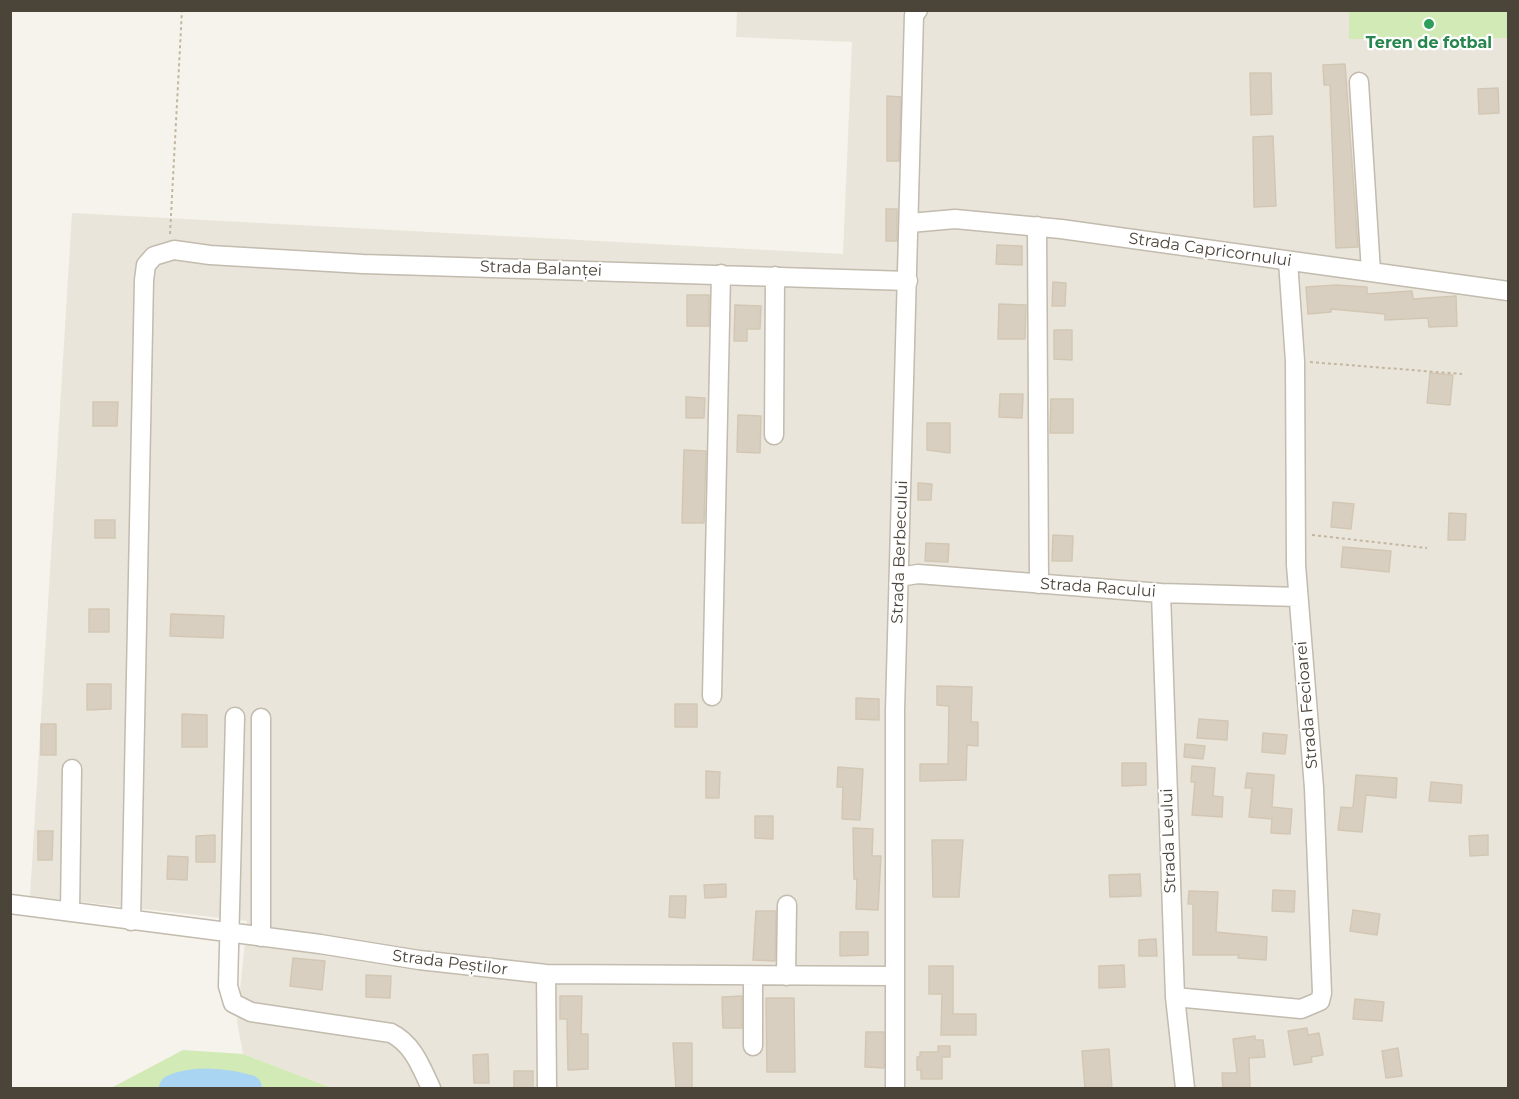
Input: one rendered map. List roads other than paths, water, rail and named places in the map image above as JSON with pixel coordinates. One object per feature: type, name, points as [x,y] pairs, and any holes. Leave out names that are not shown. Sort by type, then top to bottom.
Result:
[{"type":"street","name":"Strada Berbecului","points":[[895,1089],[895,710],[916,13]]},
{"type":"street","points":[[1359,82],[1371,272]]},
{"type":"street","points":[[911,184],[921,201],[940,220]]},
{"type":"street","name":"Strada Capricornului","points":[[910,223],[940,220],[1037,226],[1509,291]]},
{"type":"street","points":[[1037,226],[1039,584]]},
{"type":"street","name":"Strada Balanței","points":[[130,921],[144,280],[146,265],[154,256],[174,250],[342,263],[908,281]]},
{"type":"street","name":"Strada Fecioarei","points":[[1175,997],[1291,1010],[1313,1006],[1320,1001],[1322,993],[1314,788],[1298,597],[1295,361],[1288,261]]},
{"type":"street","points":[[712,696],[721,274]]},
{"type":"street","points":[[774,435],[776,276]]},
{"type":"street","name":"Strada Racului","points":[[899,577],[918,574],[1161,593],[1298,597]]},
{"type":"street","name":"Strada Leului","points":[[1161,593],[1175,997],[1185,1089]]},
{"type":"street","points":[[235,717],[228,986],[233,1003],[251,1012],[391,1033],[401,1039],[412,1052],[431,1089]]},
{"type":"street","points":[[261,718],[261,937]]},
{"type":"street","points":[[70,912],[72,770]]},
{"type":"street","name":"Strada Peștilor","points":[[10,904],[419,960],[546,974],[894,976]]},
{"type":"street","points":[[786,976],[788,905]]},
{"type":"street","points":[[546,974],[547,1089]]},
{"type":"street","points":[[753,976],[753,1046]]},
{"type":"waterway","points":[[172,1088],[200,1082],[249,1088]]},
{"type":"place","name":"Teren de fotbal","points":[[1429,24]]}]
